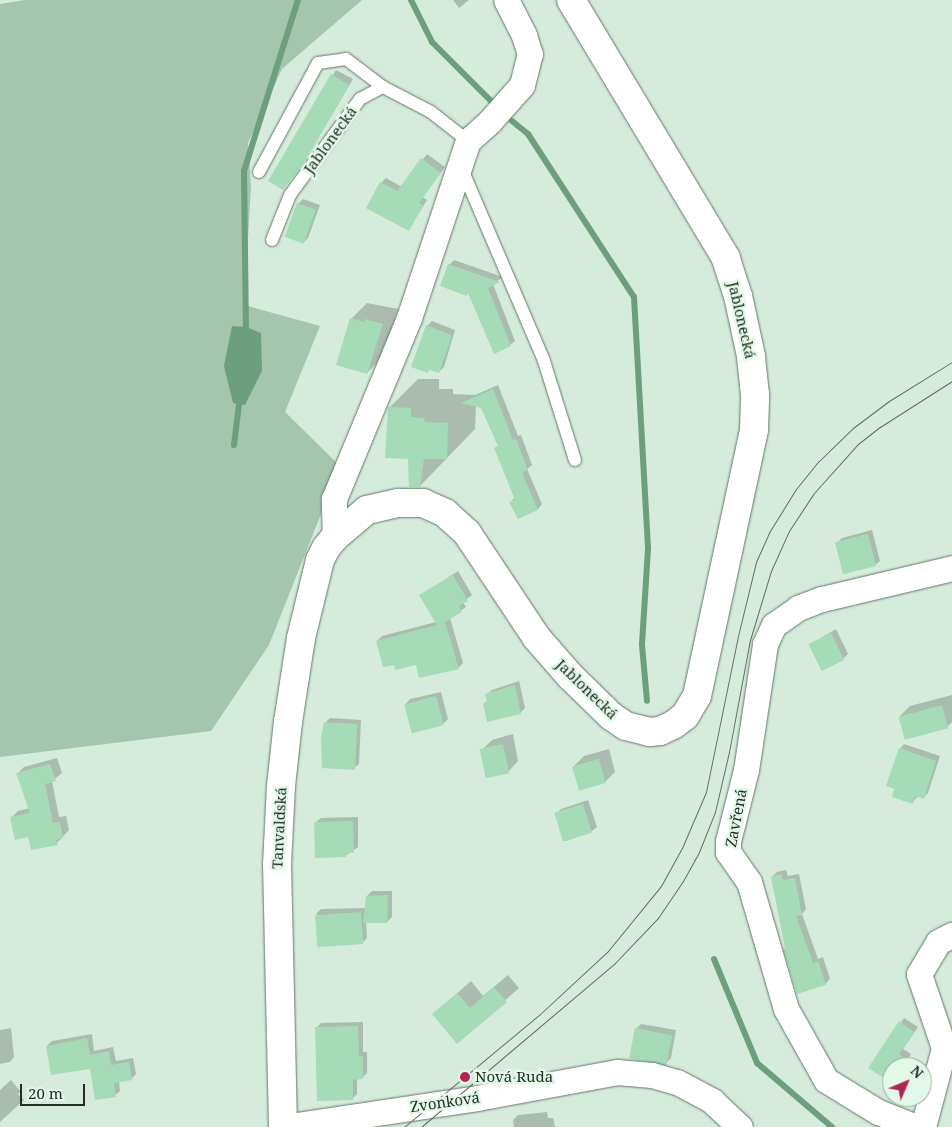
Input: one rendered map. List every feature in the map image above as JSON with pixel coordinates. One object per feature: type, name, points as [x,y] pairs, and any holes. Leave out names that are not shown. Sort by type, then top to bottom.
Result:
[{"type":"main road","name":"Jablonecká","points":[[335,537],[367,510],[398,503],[422,503],[445,513],[467,533],[536,637],[570,676],[611,716],[626,726],[650,732],[660,731],[673,725],[685,716],[697,696],[754,429],[755,395],[751,356],[738,296],[726,258],[579,4]]},
{"type":"main road","name":"Tanvaldská","points":[[283,1127],[277,922],[277,836],[280,794],[288,722],[301,638],[320,560],[326,548],[335,537]]},
{"type":"street","points":[[335,537],[334,499],[409,318],[468,141],[522,85],[530,54],[524,35],[506,0]]},
{"type":"street","name":"Zavřená","points":[[916,1127],[878,1112],[826,1080],[786,1009],[749,882],[728,852],[728,847],[746,770],[765,644],[774,625],[798,608],[822,599],[952,568]]},
{"type":"street","points":[[923,1127],[944,1048],[919,974],[938,942],[952,935]]},
{"type":"street","name":"Zvonková","points":[[283,1127],[468,1099],[617,1072],[652,1075],[677,1082],[712,1101],[740,1127]]},
{"type":"lane","points":[[259,172],[318,64],[346,59],[383,87],[431,112],[468,141]]},
{"type":"lane","name":"Jablonecká","points":[[272,240],[290,195],[360,99],[383,87]]},
{"type":"lane","points":[[460,165],[543,358],[575,460]]},
{"type":"shaded area","points":[[25,0],[362,0],[282,69],[248,143],[251,187],[244,305],[320,326],[285,412],[340,466],[269,645],[211,731],[0,757],[0,4]]},
{"type":"shaded area","points":[[232,326],[246,327],[261,333],[262,371],[245,405],[233,403],[224,366]]},
{"type":"building","points":[[331,74],[349,85],[305,161],[283,190],[268,181]]},
{"type":"building","points":[[421,158],[441,173],[419,203],[423,205],[409,231],[366,208],[380,182],[397,191]]},
{"type":"building","points":[[297,203],[316,210],[303,244],[285,237]]},
{"type":"building","points":[[448,264],[500,282],[488,288],[511,346],[494,354],[468,293],[467,296],[440,286]]},
{"type":"building","points":[[350,318],[364,322],[365,319],[383,324],[367,374],[336,365]]},
{"type":"building","points":[[426,325],[451,335],[439,373],[429,370],[428,373],[411,367]]},
{"type":"building","points":[[493,389],[513,440],[516,439],[528,470],[522,473],[538,510],[518,519],[509,502],[515,500],[494,448],[498,446],[481,408],[461,403]]},
{"type":"building","points":[[388,407],[411,408],[411,417],[424,418],[425,422],[448,423],[447,459],[424,459],[420,487],[409,487],[408,459],[385,458]]},
{"type":"building","points":[[868,534],[876,566],[843,574],[835,542]]},
{"type":"building","points":[[453,575],[468,601],[459,606],[462,612],[445,622],[459,669],[419,678],[416,665],[395,670],[394,665],[383,667],[376,641],[437,625],[419,595]]},
{"type":"building","points":[[831,633],[844,660],[822,671],[809,644]]},
{"type":"building","points":[[515,685],[521,714],[487,722],[483,704],[487,702],[485,694]]},
{"type":"building","points":[[436,696],[444,725],[412,734],[404,705]]},
{"type":"building","points":[[942,705],[948,728],[905,740],[899,717]]},
{"type":"building","points":[[324,722],[357,724],[355,770],[322,768],[321,737]]},
{"type":"building","points":[[503,744],[509,773],[486,778],[480,749]]},
{"type":"building","points":[[899,748],[936,761],[924,799],[915,796],[913,804],[892,797],[894,789],[886,786]]},
{"type":"building","points":[[599,759],[606,783],[579,791],[572,767]]},
{"type":"building","points":[[50,764],[56,781],[45,784],[53,823],[60,822],[63,838],[56,840],[58,845],[31,850],[28,837],[15,840],[10,817],[30,813],[16,773]]},
{"type":"building","points":[[583,804],[592,833],[563,841],[554,813]]},
{"type":"building","points":[[353,821],[354,853],[347,853],[346,857],[315,858],[314,822]]},
{"type":"building","points":[[781,874],[783,880],[795,878],[802,915],[796,916],[813,963],[818,961],[826,985],[797,994],[783,949],[785,948],[771,877]]},
{"type":"building","points":[[388,895],[387,923],[363,923],[366,896]]},
{"type":"building","points":[[361,912],[363,944],[317,947],[315,915]]},
{"type":"building","points":[[494,987],[507,1002],[457,1044],[432,1014],[457,993],[470,1008]]},
{"type":"building","points":[[899,1021],[914,1032],[899,1054],[904,1057],[882,1057],[882,1077],[868,1068]]},
{"type":"building","points":[[358,1026],[359,1056],[363,1056],[363,1079],[353,1080],[353,1100],[317,1101],[315,1027]]},
{"type":"building","points":[[635,1028],[672,1035],[666,1066],[629,1058]]},
{"type":"building","points":[[87,1038],[90,1055],[109,1051],[111,1065],[129,1062],[132,1080],[114,1083],[116,1097],[95,1100],[90,1069],[51,1075],[46,1046]]},
{"type":"waterway","points":[[246,334],[244,171],[298,0]]},
{"type":"waterway","points":[[411,0],[432,42],[495,105]]},
{"type":"waterway","points":[[512,121],[528,134],[634,297],[648,549],[642,645],[647,701]]},
{"type":"waterway","points":[[234,445],[240,396]]},
{"type":"waterway","points":[[714,959],[757,1063],[832,1127]]},
{"type":"tram line","points":[[404,1127],[539,1015],[608,951],[661,886],[682,848],[706,792],[738,636],[756,562],[770,531],[796,489],[818,462],[853,428],[889,401],[952,362]]},
{"type":"tram line","points":[[421,1127],[615,963],[658,918],[683,881],[699,852],[715,812],[729,752],[750,640],[771,571],[789,531],[814,493],[858,444],[880,427],[952,381]]},
{"type":"place","name":"Nová Ruda","points":[[465,1077]]}]
